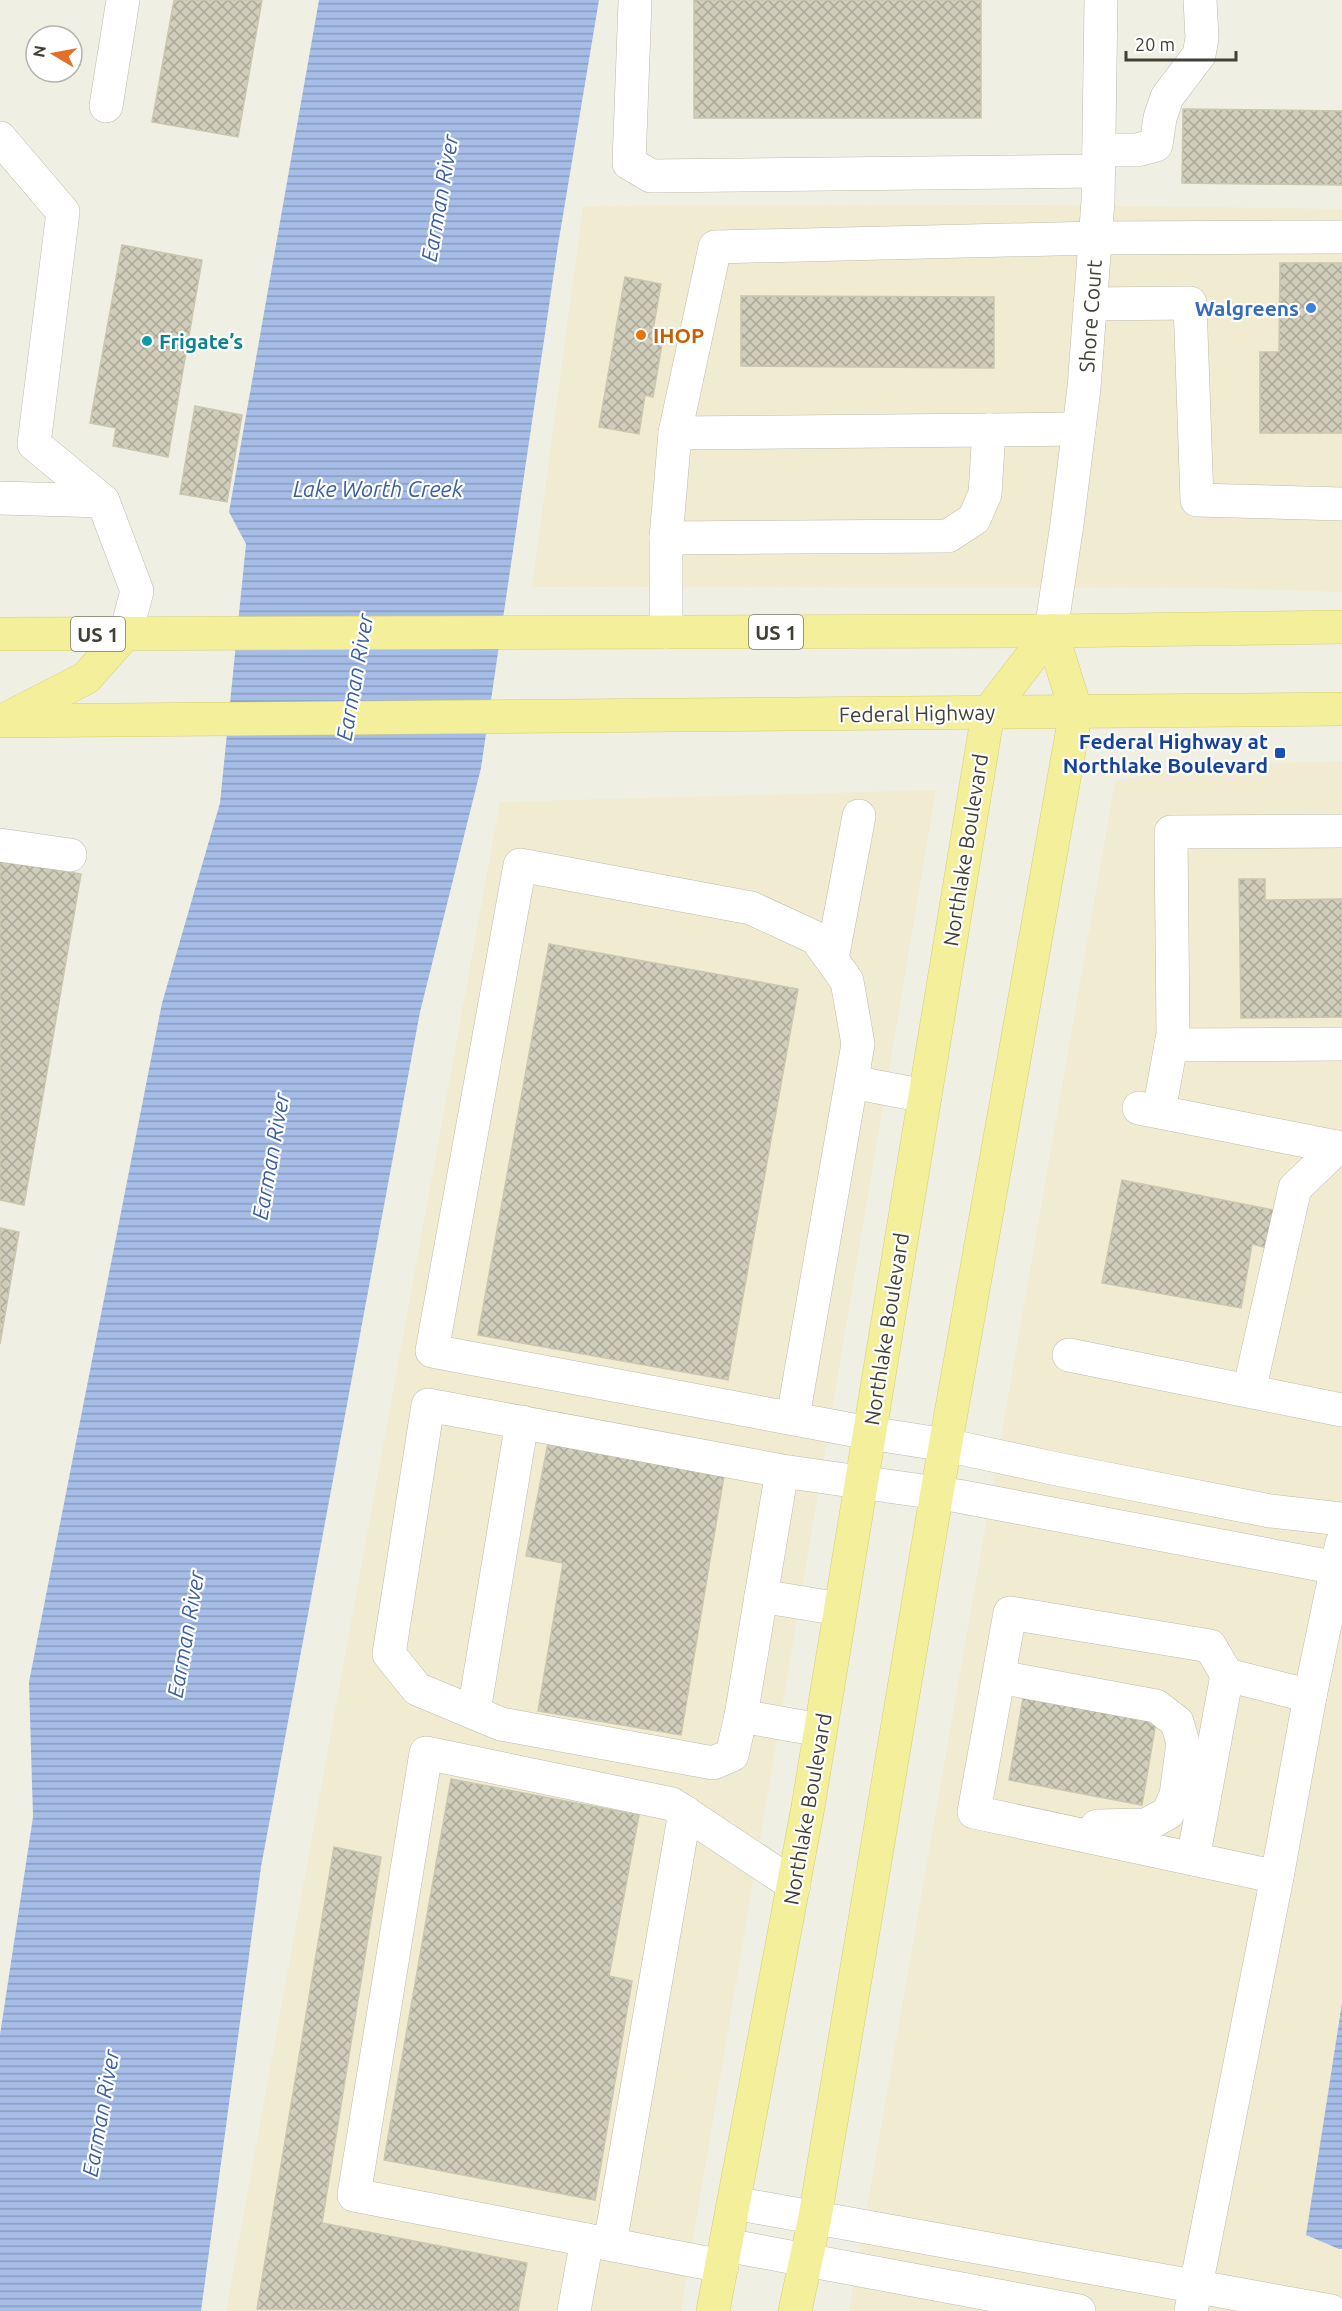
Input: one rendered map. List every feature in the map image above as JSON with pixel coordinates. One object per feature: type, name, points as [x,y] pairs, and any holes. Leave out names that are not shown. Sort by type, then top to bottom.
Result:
[{"type":"main road","name":"US 1","points":[[0,634],[1051,631],[1342,627]]},
{"type":"main road","points":[[795,2311],[815,2217],[937,1492],[1076,711],[1051,631]]},
{"type":"main road","name":"Northlake Boulevard","points":[[713,2311],[794,1885],[988,713],[1051,631]]},
{"type":"main road","points":[[2,721],[86,678],[126,633]]},
{"type":"main road","name":"Federal Highway","points":[[2,721],[1342,709]]},
{"type":"street","points":[[106,106],[123,0]]},
{"type":"street","name":"Shore Court","points":[[1051,631],[1079,429],[1096,238],[1101,0]]},
{"type":"street","points":[[635,2],[629,163],[651,176],[1099,161],[1156,145],[1160,118],[1167,97],[1199,55],[1202,38],[1200,0]]},
{"type":"street","points":[[0,138],[63,212],[34,444],[103,501],[137,591],[126,633]]},
{"type":"street","points":[[666,632],[666,538],[675,433],[715,247],[1096,238],[1342,237]]},
{"type":"street","points":[[1090,304],[1190,303],[1197,500],[1342,504]]},
{"type":"street","points":[[675,433],[1079,429]]},
{"type":"street","points":[[666,538],[948,536],[974,519],[985,494],[989,430]]},
{"type":"street","points":[[0,498],[103,501]]},
{"type":"street","points":[[832,958],[859,816]]},
{"type":"street","points":[[1340,1147],[1149,1110],[1173,1034],[1171,832],[1342,831]]},
{"type":"street","points":[[0,845],[70,855]]},
{"type":"street","points":[[793,1417],[858,1044],[848,981],[816,938],[751,908],[520,866],[432,1352],[793,1417],[869,1433],[946,1445],[1270,1511],[1342,1519]]},
{"type":"street","points":[[1171,1045],[1342,1044]]},
{"type":"street","points":[[852,1082],[925,1096]]},
{"type":"street","points":[[1249,1391],[1295,1188],[1340,1147]]},
{"type":"street","points":[[1069,1355],[1342,1410]]},
{"type":"street","points":[[782,1470],[741,1716],[732,1755],[713,1763],[501,1724],[417,1689],[389,1654],[428,1405],[782,1470],[1340,1555],[1310,1696],[1277,1877],[1193,2298]]},
{"type":"street","points":[[474,1711],[522,1422]]},
{"type":"street","points":[[761,1596],[840,1609]]},
{"type":"street","points":[[1193,1859],[1227,1675],[1210,1646],[1010,1613],[974,1812],[1042,1827],[1277,1877]]},
{"type":"street","points":[[1227,1675],[1310,1696]]},
{"type":"street","points":[[999,1677],[1156,1706],[1178,1722],[1183,1743],[1176,1795],[1168,1813],[1146,1825],[1042,1827]]},
{"type":"street","points":[[741,1716],[820,1730]]},
{"type":"street","points":[[794,1885],[672,1804],[426,1753],[354,2195],[598,2242],[724,2256],[807,2260],[1079,2311]]},
{"type":"street","points":[[574,2311],[598,2242],[685,1812]]},
{"type":"street","points":[[734,2203],[815,2217],[1193,2298],[1331,2311]]},
{"type":"shaded area","points":[[1047,205],[1342,209],[1342,592],[1207,588],[532,587],[583,206]]},
{"type":"shaded area","points":[[1342,761],[1342,2311],[849,2311],[1115,781],[1193,765]]},
{"type":"shaded area","points":[[936,790],[681,2311],[226,2311],[500,802]]},
{"type":"water","name":"Lake Worth Creek","points":[[319,0],[599,0],[558,245],[481,768],[420,1012],[261,1867],[201,2311],[0,2311],[0,2035],[33,1817],[29,1682],[162,1003],[220,803],[246,544],[229,512]]},
{"type":"water","points":[[1342,2003],[1342,2249],[1339,2249],[1306,2235]]},
{"type":"building","points":[[174,0],[262,0],[238,137],[152,122]]},
{"type":"building","points":[[694,0],[981,0],[981,118],[694,118]]},
{"type":"building","points":[[1183,109],[1342,111],[1342,185],[1182,183]]},
{"type":"building","name":"Frigate’s","points":[[122,245],[202,260],[168,457],[113,446],[116,428],[90,423]]},
{"type":"building","name":"Walgreens","points":[[1280,263],[1342,263],[1342,433],[1260,433],[1260,352],[1279,352]]},
{"type":"building","points":[[625,277],[661,284],[653,330],[664,332],[653,397],[645,395],[639,434],[599,427]]},
{"type":"building","points":[[741,296],[994,297],[994,368],[741,366]]},
{"type":"building","points":[[195,406],[242,415],[227,502],[180,494]]},
{"type":"building","points":[[0,860],[81,874],[24,1205],[0,1200]]},
{"type":"building","points":[[1239,879],[1265,879],[1265,900],[1342,899],[1342,1017],[1241,1018]]},
{"type":"building","points":[[549,944],[798,989],[728,1380],[478,1335]]},
{"type":"building","points":[[1122,1180],[1299,1215],[1291,1254],[1252,1244],[1241,1308],[1102,1283]]},
{"type":"building","points":[[0,1228],[19,1232],[0,1344]]},
{"type":"building","points":[[548,1443],[724,1476],[681,1735],[538,1711],[563,1563],[526,1556]]},
{"type":"building","points":[[1023,1698],[1156,1722],[1142,1805],[1009,1780]]},
{"type":"building","points":[[451,1779],[639,1815],[609,1976],[632,1981],[595,2200],[384,2160]]},
{"type":"building","points":[[334,1847],[381,1857],[322,2223],[527,2263],[518,2311],[257,2309]]},
{"type":"place","name":"Walgreens","points":[[1311,308]]},
{"type":"place","name":"IHOP","points":[[641,335]]},
{"type":"place","name":"Frigate’s","points":[[147,341]]},
{"type":"place","name":"Federal Highway at Northlake Boulevard","points":[[1280,753]]},
{"type":"water label","name":"Earman River","points":[[439,198]]},
{"type":"water label","name":"Earman River","points":[[354,677]]},
{"type":"water label","name":"Earman River","points":[[270,1156]]},
{"type":"water label","name":"Earman River","points":[[185,1634]]},
{"type":"water label","name":"Earman River","points":[[100,2113]]}]
